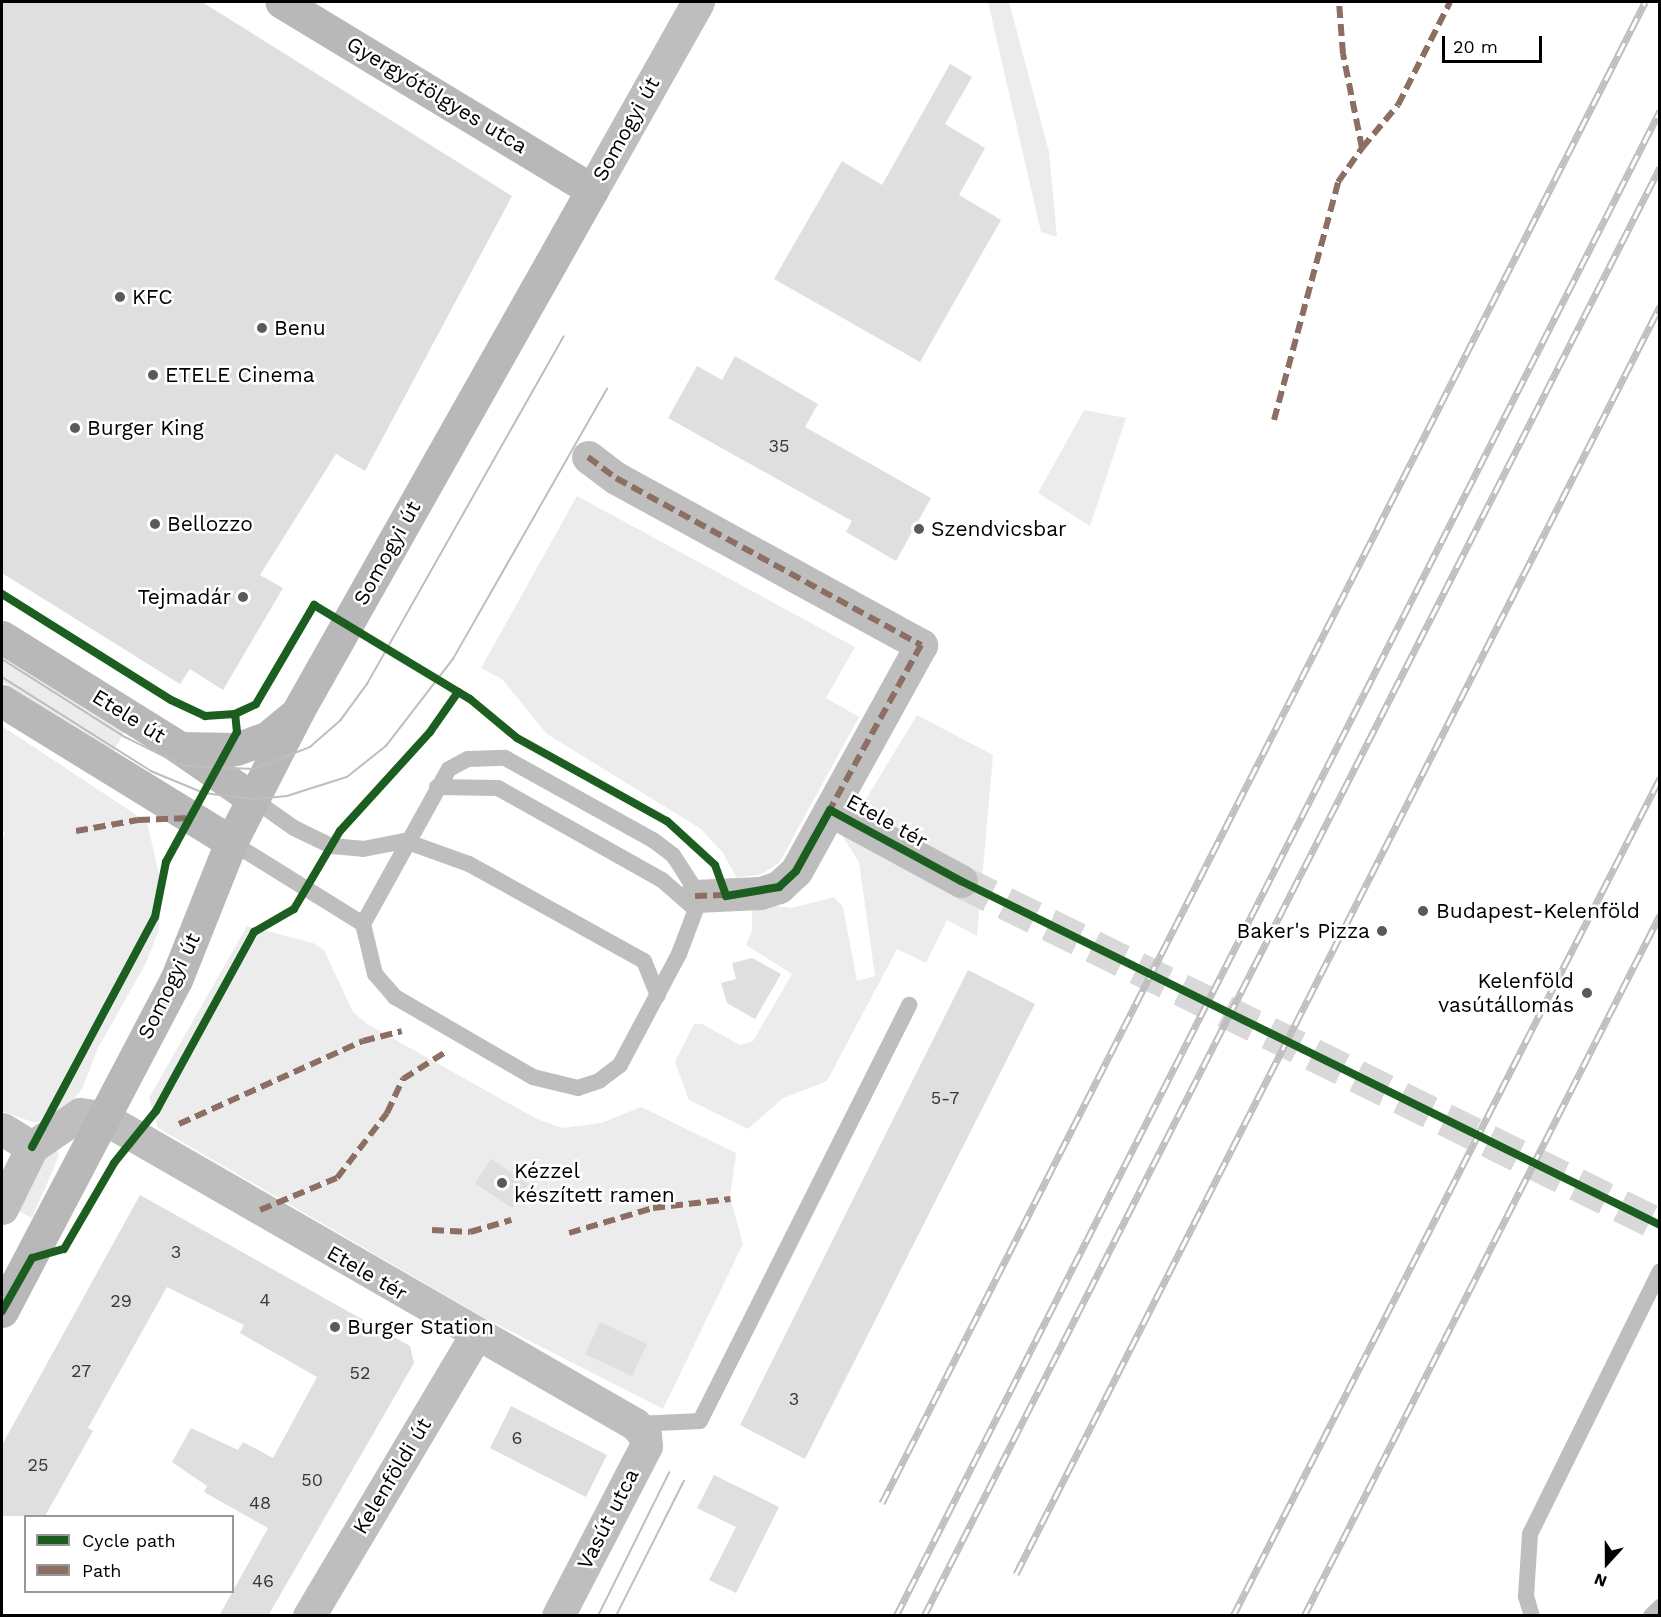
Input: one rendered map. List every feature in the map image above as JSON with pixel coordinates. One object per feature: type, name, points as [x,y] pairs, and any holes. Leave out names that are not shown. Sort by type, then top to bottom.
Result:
[{"type":"main road","name":"Gyergyótölgyes utca","points":[[282,2],[592,190]]},
{"type":"main road","name":"Somogyi út","points":[[2,1311],[176,980],[231,842],[298,711],[592,190]]},
{"type":"main road","name":"Etele út","points":[[2,637],[180,748],[253,799]]},
{"type":"main road","points":[[2,701],[231,842]]},
{"type":"main road","points":[[180,748],[236,749],[267,738],[298,711]]},
{"type":"street","name":"Somogyi út","points":[[592,190],[698,2]]},
{"type":"street","name":"Etele tér","points":[[588,457],[616,478],[921,645],[796,871],[779,887],[760,893],[696,902]]},
{"type":"street","name":"Etele tér","points":[[830,810],[961,881]]},
{"type":"street","points":[[2,1208],[32,1147],[80,1114],[102,1117]]},
{"type":"street","name":"Etele tér","points":[[102,1117],[475,1336],[635,1424]]},
{"type":"street","points":[[2,1129],[32,1147]]},
{"type":"street","name":"Kelenföldi út","points":[[309,1616],[475,1336]]},
{"type":"street","name":"Vasút utca","points":[[558,1616],[646,1446],[645,1435],[635,1424]]},
{"type":"lane","points":[[505,758],[653,840],[673,855],[696,902],[658,995],[620,1065],[599,1081],[578,1088],[548,1082],[395,997],[375,974],[363,924],[405,841],[436,788],[449,769],[468,759],[505,758]]},
{"type":"lane","points":[[436,788],[498,788],[662,880],[696,902]]},
{"type":"lane","points":[[253,799],[294,828],[331,846],[363,849],[405,841],[469,864],[644,961],[658,995]]},
{"type":"lane","points":[[231,842],[363,924]]},
{"type":"lane","points":[[635,1424],[700,1421],[909,1005]]},
{"type":"lane","points":[[1532,1616],[1526,1596],[1530,1534],[1659,1271]]},
{"type":"lane","points":[[1651,1616],[1659,1607]]},
{"type":"shaded area","points":[[988,2],[1009,2],[1049,152],[1057,237],[1041,232]]},
{"type":"shaded area","points":[[1084,410],[1126,418],[1090,526],[1038,493]]},
{"type":"shaded area","points":[[577,496],[855,647],[826,698],[859,717],[779,863],[762,874],[737,878],[723,853],[701,829],[547,734],[502,679],[481,668]]},
{"type":"shaded area","points":[[2,654],[125,731],[113,752],[2,682]]},
{"type":"shaded area","points":[[917,715],[993,755],[977,936],[947,920],[926,963],[897,949],[827,1081],[783,1098],[748,1129],[689,1100],[675,1062],[694,1024],[702,1024],[740,1045],[753,1041],[792,974],[746,945],[752,931],[752,910],[757,904],[792,908],[834,897],[843,907],[857,981],[875,976],[859,862],[843,837]]},
{"type":"shaded area","points":[[2,726],[147,822],[163,892],[158,932],[146,963],[98,1048],[83,1087],[67,1109],[35,1123],[2,1111],[2,839],[5,833],[2,830]]},
{"type":"shaded area","points":[[247,926],[313,943],[324,950],[353,1012],[367,1024],[537,1119],[562,1128],[601,1123],[641,1107],[736,1153],[730,1197],[743,1244],[663,1409],[483,1317],[158,1128],[149,1098]]},
{"type":"shaded area","points":[[48,1147],[57,1149],[59,1156],[32,1218],[13,1208]]},
{"type":"building","points":[[2,2],[202,2],[512,196],[365,471],[336,454],[260,575],[283,588],[223,690],[190,669],[180,684],[2,573]]},
{"type":"building","points":[[950,64],[972,77],[945,124],[985,148],[959,195],[1001,220],[920,362],[774,279],[842,161],[882,185]]},
{"type":"building","points":[[735,356],[818,404],[805,427],[931,498],[896,561],[846,532],[852,521],[668,418],[697,366],[722,380]]},
{"type":"building","points":[[752,958],[781,974],[755,1019],[727,1003],[721,983],[736,979],[732,963]]},
{"type":"building","points":[[968,970],[1035,1004],[805,1459],[740,1425]]},
{"type":"building","name":"Kézzel készített ramen","points":[[491,1159],[529,1184],[512,1208],[475,1183]]},
{"type":"building","points":[[140,1195],[410,1346],[414,1363],[268,1616],[219,1616],[232,1593],[234,1593],[234,1589],[268,1528],[204,1492],[207,1486],[172,1462],[191,1428],[238,1450],[243,1442],[273,1458],[317,1377],[240,1333],[244,1325],[167,1287],[88,1428],[93,1431],[46,1515],[2,1516],[2,1445]]},
{"type":"building","points":[[600,1322],[647,1344],[632,1376],[585,1354]]},
{"type":"building","points":[[511,1406],[607,1455],[586,1497],[490,1448]]},
{"type":"building","points":[[714,1475],[779,1507],[736,1593],[709,1580],[736,1527],[697,1508]]},
{"type":"tunnel","points":[[961,881],[1660,1225]]},
{"type":"tram line","points":[[2,659],[125,737],[184,766],[254,769],[310,747],[340,721],[367,684],[563,337]]},
{"type":"tram line","points":[[2,677],[151,771],[204,793],[253,799],[287,796],[347,777],[386,746],[453,659],[607,389]]},
{"type":"tram line","points":[[598,1616],[669,1473]]},
{"type":"tram line","points":[[616,1616],[684,1481]]},
{"type":"railway","points":[[882,1503],[1645,2]]},
{"type":"railway","points":[[896,1616],[1660,111]]},
{"type":"railway","points":[[924,1616],[1660,167]]},
{"type":"railway","points":[[1016,1574],[1660,306]]},
{"type":"railway","points":[[1233,1616],[1660,778]]},
{"type":"railway","points":[[1304,1616],[1660,915]]},
{"type":"marked path","points":[[1274,420],[1338,182],[1362,148],[1343,54],[1339,2]]},
{"type":"marked path","points":[[1362,148],[1398,105],[1450,2]]},
{"type":"marked path","points":[[588,457],[616,478],[921,645],[828,813]]},
{"type":"marked path","points":[[76,831],[138,820],[190,818]]},
{"type":"marked path","points":[[695,896],[731,895]]},
{"type":"marked path","points":[[179,1124],[363,1041],[402,1031]]},
{"type":"marked path","points":[[260,1210],[337,1178],[387,1113],[403,1079],[444,1053]]},
{"type":"marked path","points":[[569,1233],[653,1208],[730,1199]]},
{"type":"marked path","points":[[432,1230],[470,1232],[511,1220]]},
{"type":"cycle path","points":[[2,594],[171,700],[205,716],[235,714],[256,704],[314,605],[470,699],[517,738],[667,821],[715,865],[726,896],[779,887],[796,871],[830,810],[961,881],[1660,1225]]},
{"type":"cycle path","points":[[2,1311],[32,1258],[64,1249],[114,1163],[156,1111],[254,932],[294,909],[340,831],[430,732],[458,692]]},
{"type":"cycle path","points":[[32,1147],[155,917],[166,862],[237,732],[235,714]]},
{"type":"place","name":"KFC","points":[[120,297]]},
{"type":"place","name":"Benu","points":[[262,328]]},
{"type":"place","name":"ETELE Cinema","points":[[153,375]]},
{"type":"place","name":"Burger King","points":[[75,428]]},
{"type":"place","name":"Bellozzo","points":[[155,524]]},
{"type":"place","name":"Szendvicsbar","points":[[919,529]]},
{"type":"place","name":"Tejmadár","points":[[243,597]]},
{"type":"place","name":"Budapest-Kelenföld","points":[[1423,911]]},
{"type":"place","name":"Baker's Pizza","points":[[1382,931]]},
{"type":"place","name":"Kelenföld vasútállomás","points":[[1587,993]]},
{"type":"place","name":"Kézzel készített ramen","points":[[502,1183]]},
{"type":"place","name":"Burger Station","points":[[335,1327]]}]
